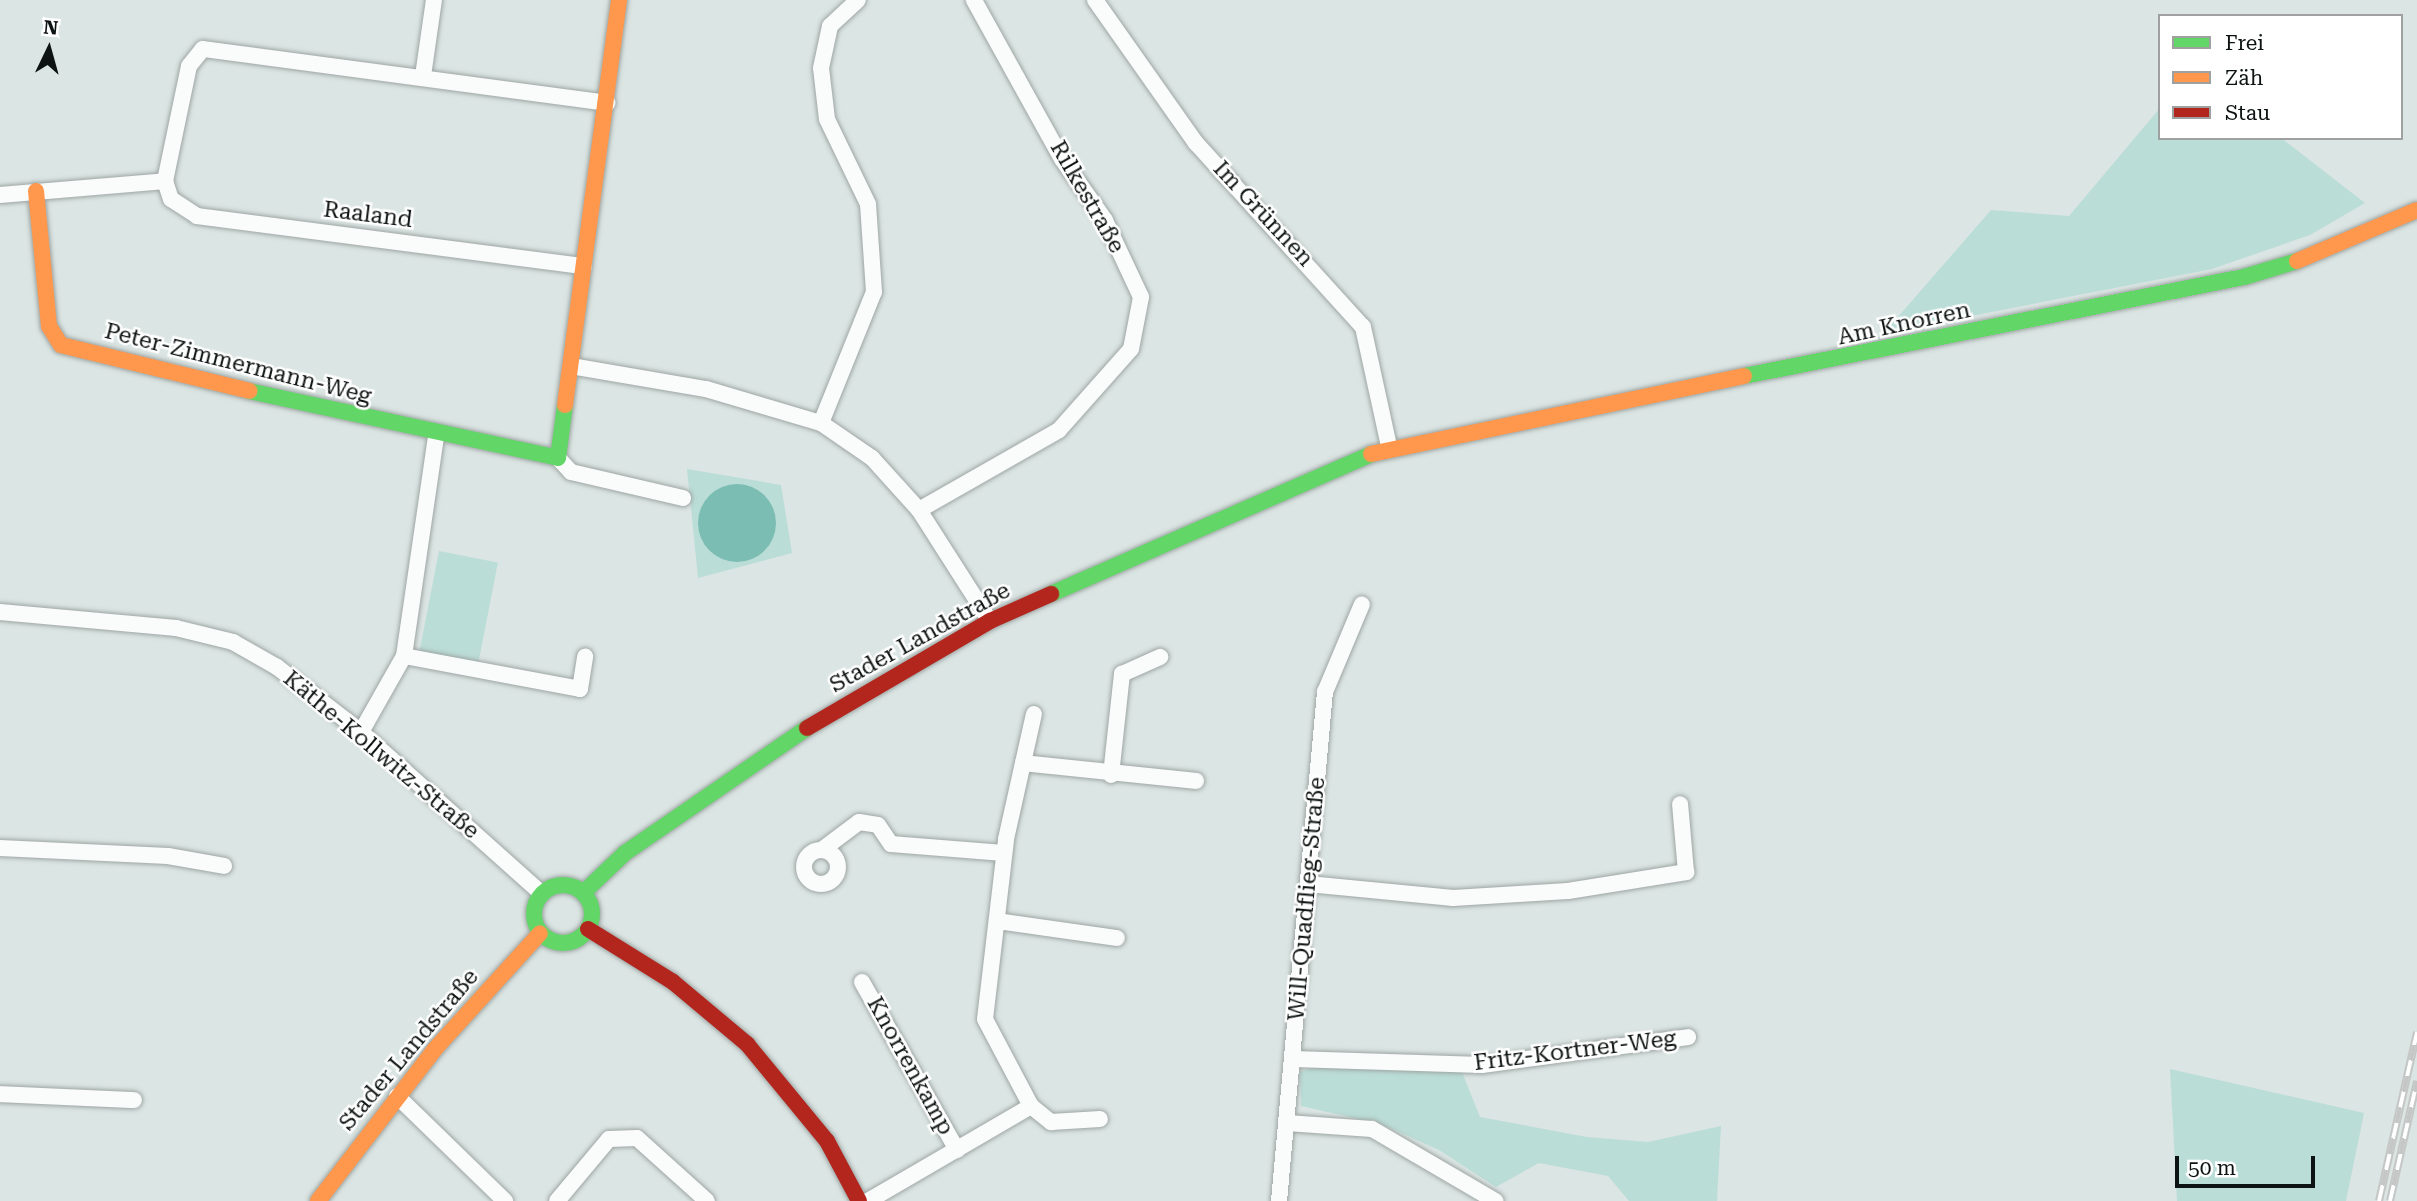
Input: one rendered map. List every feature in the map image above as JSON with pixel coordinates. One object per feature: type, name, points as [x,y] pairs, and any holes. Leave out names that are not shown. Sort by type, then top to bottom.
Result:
[{"type":"street","points":[[424,76],[434,0]]},
{"type":"street","points":[[558,458],[619,0]]},
{"type":"street","points":[[821,423],[874,292],[867,204],[827,119],[821,68],[830,26],[858,0]]},
{"type":"street","name":"Rilkestraße","points":[[919,510],[1059,430],[1131,349],[1141,297],[1105,220],[1062,159],[974,0]]},
{"type":"street","name":"Im Grünnen","points":[[1095,0],[1196,143],[1363,327],[1390,446]]},
{"type":"street","points":[[0,195],[165,181],[189,66],[203,49],[424,76],[607,103]]},
{"type":"street","name":"Raaland","points":[[165,181],[171,199],[197,216],[584,266]]},
{"type":"street","name":"Peter-Zimmermann-Weg","points":[[36,191],[49,326],[61,345],[436,436],[558,458],[571,471],[683,498]]},
{"type":"street","name":"Am Knorren","points":[[1390,446],[2244,276],[2316,255],[2417,209]]},
{"type":"street","points":[[571,366],[706,389],[821,423],[872,457],[919,510],[990,621]]},
{"type":"street","points":[[361,732],[404,656],[436,436]]},
{"type":"street","name":"Stader Landstraße","points":[[583,893],[625,853],[756,758],[990,621],[1390,446]]},
{"type":"street","name":"Will-Quadflieg-Straße","points":[[1279,1201],[1325,692],[1363,604]]},
{"type":"street","name":"Käthe-Kollwitz-Straße","points":[[0,612],[176,628],[233,642],[277,667],[361,732],[541,893]]},
{"type":"street","points":[[404,656],[580,689],[585,656]]},
{"type":"street","points":[[1111,775],[1122,674],[1160,657]]},
{"type":"street","points":[[1034,714],[1004,853],[985,1019],[1031,1106],[1052,1122],[1100,1119]]},
{"type":"street","points":[[1023,763],[1111,775],[1196,781]]},
{"type":"street","points":[[1308,884],[1453,898],[1568,891],[1686,872],[1680,804]]},
{"type":"street","points":[[822,849],[859,822],[878,825],[891,844],[1004,853]]},
{"type":"street","points":[[0,848],[168,856],[225,866]]},
{"type":"street","points":[[562,884],[583,893],[591,908],[588,929],[566,943],[540,933],[533,913],[541,893],[562,884]]},
{"type":"street","points":[[997,921],[1117,938]]},
{"type":"street","points":[[588,929],[673,982],[747,1044],[827,1141],[859,1201]]},
{"type":"street","name":"Stader Landstraße","points":[[318,1201],[397,1096],[540,933]]},
{"type":"street","name":"Knorrenkamp","points":[[862,982],[957,1150]]},
{"type":"street","name":"Fritz-Kortner-Weg","points":[[1293,1059],[1482,1065],[1688,1037]]},
{"type":"street","points":[[0,1094],[134,1100]]},
{"type":"street","points":[[397,1096],[505,1201]]},
{"type":"street","name":"Knorrenkamp","points":[[868,1201],[1031,1106]]},
{"type":"street","points":[[1287,1122],[1372,1129],[1495,1201]]},
{"type":"street","points":[[557,1201],[609,1139],[636,1138],[707,1201]]},
{"type":"green space","points":[[2158,110],[2158,140],[2284,140],[2365,203],[2310,235],[2212,269],[1884,333],[1991,210],[2069,216]]},
{"type":"green space","points":[[687,469],[781,485],[792,553],[698,578]]},
{"type":"green space","points":[[439,551],[498,562],[478,664],[419,652]]},
{"type":"green space","points":[[1322,1064],[1462,1072],[1480,1117],[1587,1137],[1648,1142],[1721,1126],[1717,1201],[1629,1201],[1608,1176],[1539,1163],[1496,1187],[1439,1150],[1381,1124],[1301,1106],[1300,1072]]},
{"type":"green space","points":[[2170,1069],[2364,1113],[2346,1201],[2177,1201]]},
{"type":"water","points":[[737,484],[752,487],[765,495],[773,508],[776,523],[773,538],[765,551],[752,559],[737,562],[722,559],[709,551],[701,538],[698,523],[701,508],[709,495],[722,487]]},
{"type":"railway","points":[[2379,1201],[2417,1032]]},
{"type":"railway","points":[[2390,1201],[2417,1081]]},
{"type":"traffic: fast","points":[[1744,376],[2244,277],[2297,261]]},
{"type":"traffic: fast","points":[[249,391],[558,458],[565,405]]},
{"type":"traffic: fast","points":[[1051,594],[1371,454]]},
{"type":"traffic: fast","points":[[583,893],[625,853],[807,728]]},
{"type":"traffic: fast","points":[[557,885],[569,885],[584,893],[592,908],[592,914],[592,920],[584,935],[569,943],[557,943],[542,935],[534,920],[534,908],[542,893],[557,885]]},
{"type":"traffic: slow","points":[[565,405],[619,0]]},
{"type":"traffic: slow","points":[[36,191],[49,326],[61,345],[249,391]]},
{"type":"traffic: slow","points":[[2297,261],[2417,210]]},
{"type":"traffic: slow","points":[[1371,454],[1744,376]]},
{"type":"traffic: slow","points":[[318,1201],[435,1049],[540,933]]},
{"type":"traffic: jam","points":[[807,728],[990,621],[1051,594]]},
{"type":"traffic: jam","points":[[588,929],[673,982],[747,1044],[827,1141],[859,1201]]}]
